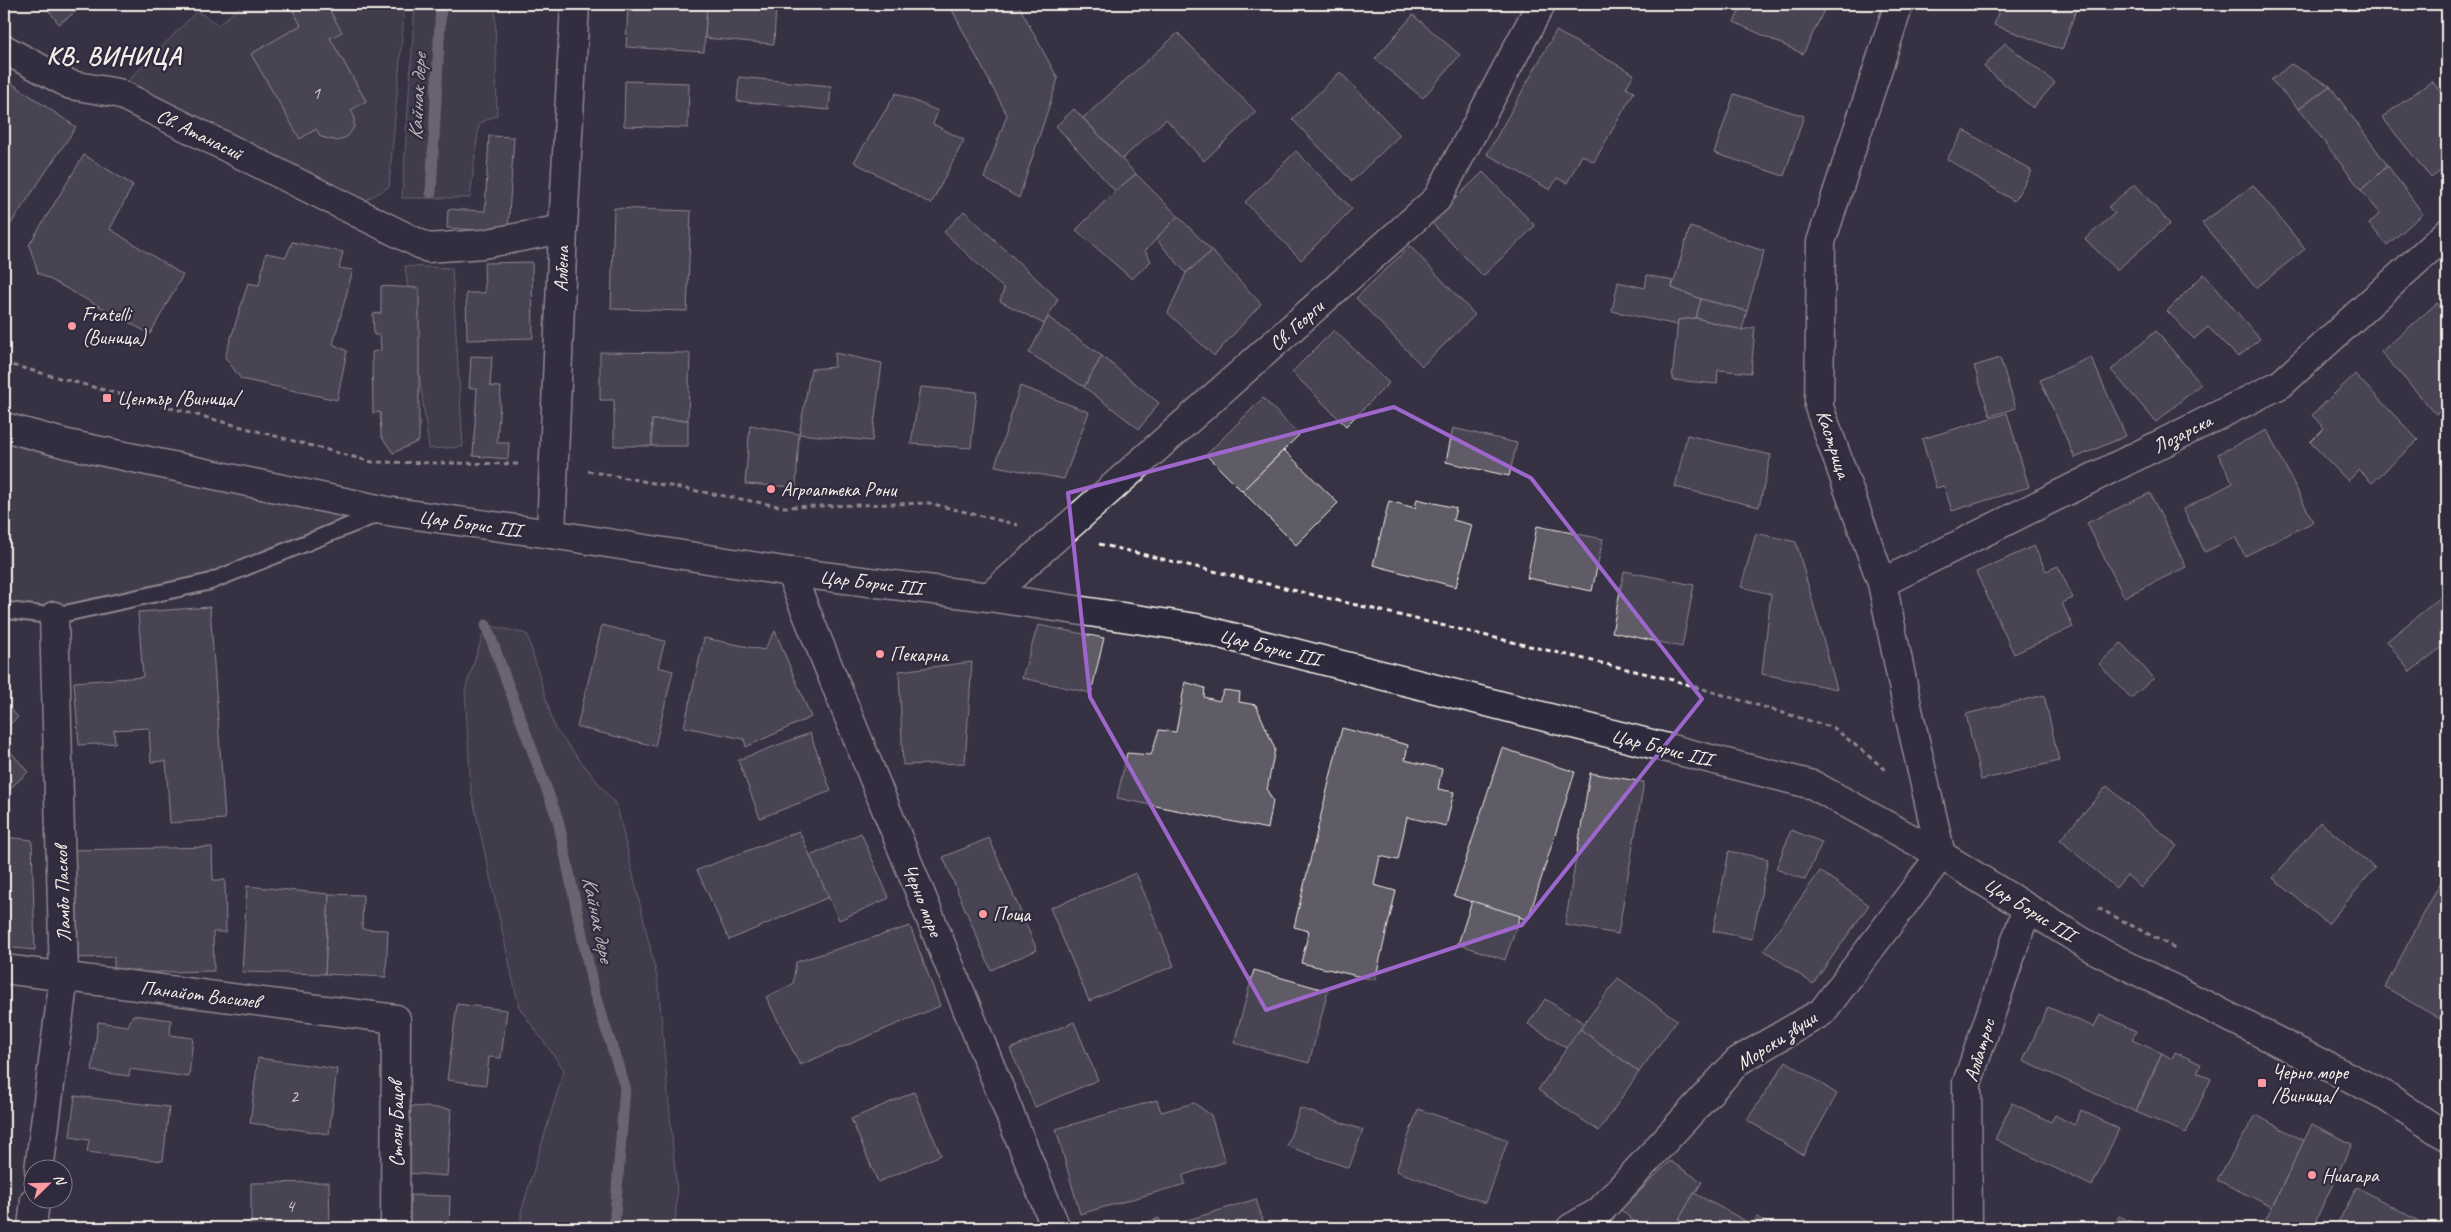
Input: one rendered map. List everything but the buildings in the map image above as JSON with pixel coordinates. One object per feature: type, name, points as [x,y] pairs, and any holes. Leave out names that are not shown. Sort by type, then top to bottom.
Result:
[{"type":"street","name":"Албена","points":[[551,534],[563,229],[575,4]]},
{"type":"street","name":"Св. Георги","points":[[988,597],[1437,199],[1541,4]]},
{"type":"street","name":"Кастрица","points":[[1899,4],[1821,242],[1819,407],[1882,583],[1908,710],[1941,855]]},
{"type":"street","name":"Св. Атанасий","points":[[4,49],[71,85],[118,93],[428,248],[484,244],[563,229]]},
{"type":"street","name":"Лозарска","points":[[1882,583],[2281,384],[2447,233]]},
{"type":"street","name":"Цар Борис III","points":[[4,427],[67,444],[387,511],[551,534],[790,572],[988,597],[1196,628],[1813,785],[1941,855],[2094,949],[2386,1096],[2447,1137]]},
{"type":"street","name":"Черно море","points":[[790,572],[1056,1228]]},
{"type":"street","name":"Ламбо Пасков","points":[[40,1160],[64,977],[54,616]]},
{"type":"street","name":"Морски звуци","points":[[1571,1228],[1600,1212],[1738,1061],[1822,1012],[1941,855]]},
{"type":"street","name":"Албатрос","points":[[1968,1228],[1966,1083],[2027,908]]},
{"type":"street","name":"Панайот Василев","points":[[4,968],[396,1019]]},
{"type":"street","name":"Стоян Бацов","points":[[395,1228],[396,1019]]},
{"type":"street","points":[[32,1228],[34,1210]]},
{"type":"lane","points":[[4,610],[54,616],[209,582],[387,511]]},
{"type":"highlighted area","points":[[1394,407],[1531,478],[1702,699],[1522,925],[1266,1010],[1090,697],[1068,493]]},
{"type":"shaded area","points":[[243,4],[405,4],[389,187],[361,203],[124,85],[197,11],[218,25]]},
{"type":"shaded area","points":[[415,4],[495,4],[497,115],[479,124],[470,198],[402,198]]},
{"type":"shaded area","points":[[405,266],[452,268],[463,447],[429,449]]},
{"type":"shaded area","points":[[4,427],[387,511],[209,582],[54,616],[4,610]]},
{"type":"shaded area","points":[[486,625],[527,634],[555,729],[617,806],[658,981],[677,1193],[675,1228],[521,1228],[521,1212],[564,1070],[519,1007],[471,791],[465,690]]},
{"type":"waterway","name":"Кайнак дере","points":[[431,193],[441,4]]},
{"type":"waterway","name":"Кайнак дере","points":[[486,625],[558,820],[594,992],[625,1087],[614,1228]]},
{"type":"place","name":"Fratelli (Виница)","points":[[72,326]]},
{"type":"place","name":"Център /Виница/","points":[[107,398]]},
{"type":"place","name":"Агроаптека Рони","points":[[771,489]]},
{"type":"place","name":"Пекарна","points":[[880,654]]},
{"type":"place","name":"Поща","points":[[983,914]]},
{"type":"place","name":"Черно море /Виница/","points":[[2262,1083]]},
{"type":"place","name":"Ниагара","points":[[2312,1175]]},
{"type":"district","name":"КВ. ВИНИЦА","points":[[114,55]]}]
